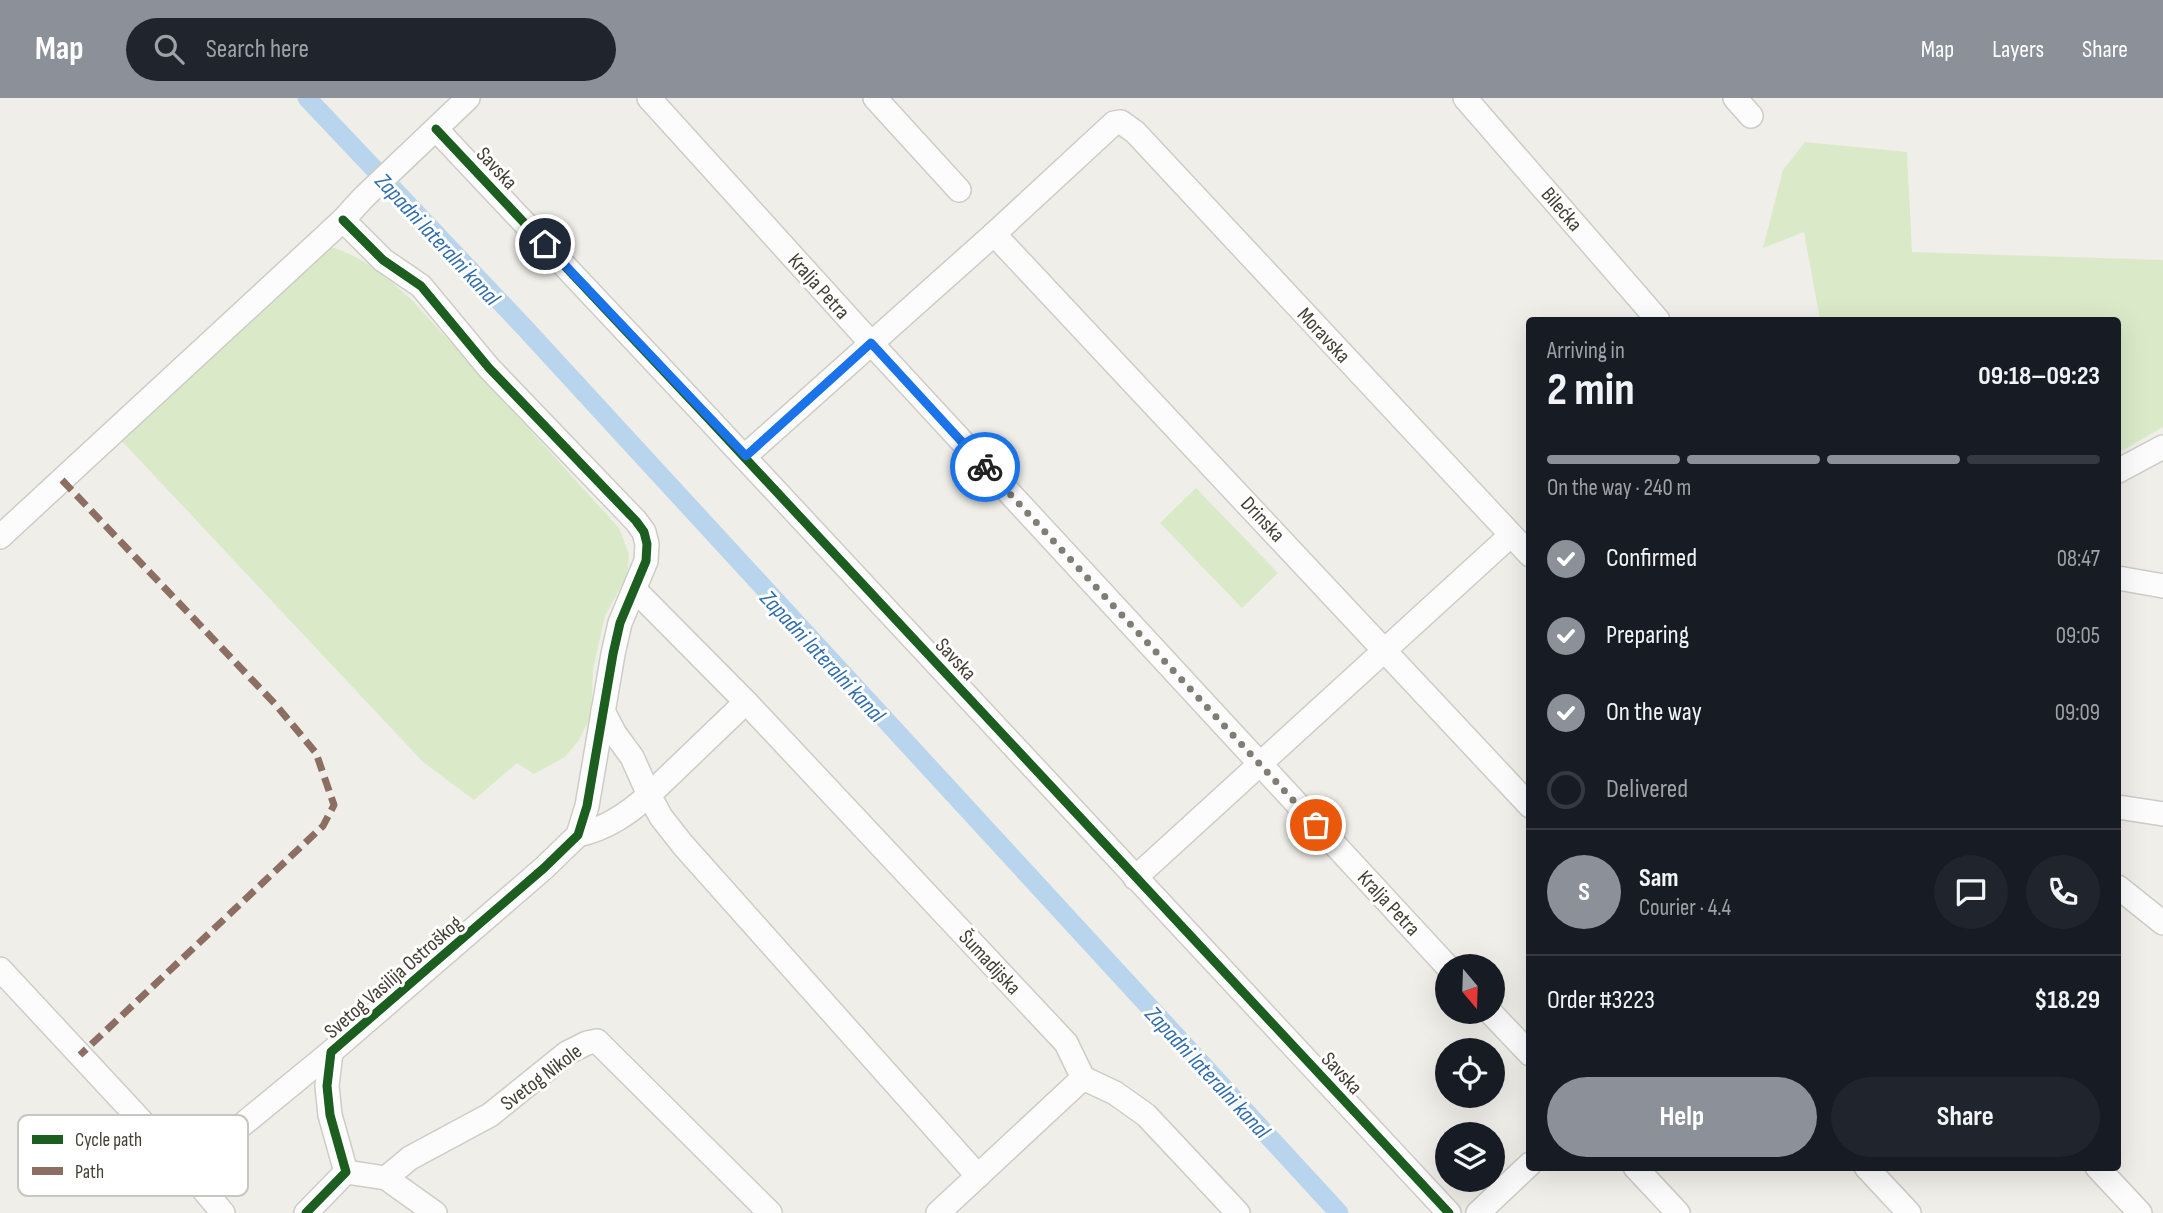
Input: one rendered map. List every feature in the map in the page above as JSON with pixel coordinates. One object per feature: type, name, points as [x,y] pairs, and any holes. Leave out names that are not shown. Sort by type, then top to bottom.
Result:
[{"type":"street","points":[[0,537],[343,220],[468,98]]},
{"type":"street","name":"Kralja Petra","points":[[649,98],[871,343],[1436,954]]},
{"type":"street","points":[[875,98],[959,190]]},
{"type":"street","name":"Bilećka","points":[[1465,98],[1655,317]]},
{"type":"street","points":[[1735,98],[1751,116]]},
{"type":"street","name":"Moravska","points":[[995,234],[1114,123],[1121,122],[1135,132],[1526,551]]},
{"type":"street","name":"Savska","points":[[436,129],[746,456],[1135,878],[1449,1213]]},
{"type":"street","points":[[343,220],[383,260],[421,286],[489,369],[644,532],[647,544],[646,561],[620,623],[587,806],[578,835],[598,831],[632,810],[746,702]]},
{"type":"street","points":[[746,456],[995,234]]},
{"type":"street","name":"Drinska","points":[[995,234],[1526,802]]},
{"type":"street","points":[[2121,469],[2163,447]]},
{"type":"street","points":[[1135,878],[1511,535]]},
{"type":"street","points":[[2121,579],[2163,586]]},
{"type":"street","name":"Šumadijska","points":[[635,590],[746,702],[1066,1043],[1083,1078]]},
{"type":"street","points":[[603,711],[615,734],[632,757],[661,817],[683,845],[978,1176]]},
{"type":"street","points":[[2121,807],[2163,814]]},
{"type":"street","name":"Svetog Vasilija Ostroškog","points":[[346,1172],[330,1115],[327,1086],[331,1052],[544,869],[578,835]]},
{"type":"street","points":[[2121,889],[2163,923]]},
{"type":"street","points":[[0,969],[136,1115]]},
{"type":"street","points":[[1501,1024],[1526,1050]]},
{"type":"street","name":"Svetog Nikole","points":[[386,1178],[410,1157],[490,1115],[567,1053],[587,1042],[597,1041],[770,1213]]},
{"type":"street","points":[[248,1120],[331,1052]]},
{"type":"street","points":[[937,1213],[1083,1078],[1115,1093],[1146,1115],[1238,1213]]},
{"type":"street","points":[[1478,1213],[1526,1168]]},
{"type":"street","points":[[1639,1171],[1678,1213]]},
{"type":"street","points":[[1870,1171],[1909,1213]]},
{"type":"street","points":[[2101,1171],[2140,1213]]},
{"type":"street","points":[[306,1213],[346,1172],[386,1178],[435,1213]]},
{"type":"street","points":[[209,1196],[223,1213]]},
{"type":"green space","points":[[1805,142],[1907,152],[1912,252],[2163,260],[2163,427],[2121,451],[2121,317],[1819,317],[1804,232],[1763,248],[1783,170]]},
{"type":"green space","points":[[328,246],[363,261],[411,299],[619,528],[629,554],[626,577],[605,616],[593,669],[591,716],[579,740],[565,757],[534,774],[517,763],[474,800],[423,762],[119,438],[152,412],[321,247]]},
{"type":"green space","points":[[1196,488],[1278,573],[1242,608],[1160,523]]},
{"type":"waterway","name":"Zapadni lateralni kanal","points":[[307,98],[523,326],[1339,1213]]},
{"type":"marked path","points":[[62,480],[276,705],[316,753],[334,805],[323,826],[80,1055]]},
{"type":"cycle path","points":[[436,129],[1449,1213]]},
{"type":"cycle path","points":[[306,1213],[346,1172],[330,1115],[327,1086],[331,1052],[544,868],[578,835],[587,806],[620,623],[646,561],[647,544],[644,532],[636,521],[489,368],[421,286],[383,260],[343,220]]},
{"type":"way so far","points":[[985,467],[1316,825]]},
{"type":"route","points":[[545,244],[746,456],[871,343],[985,467]]}]
